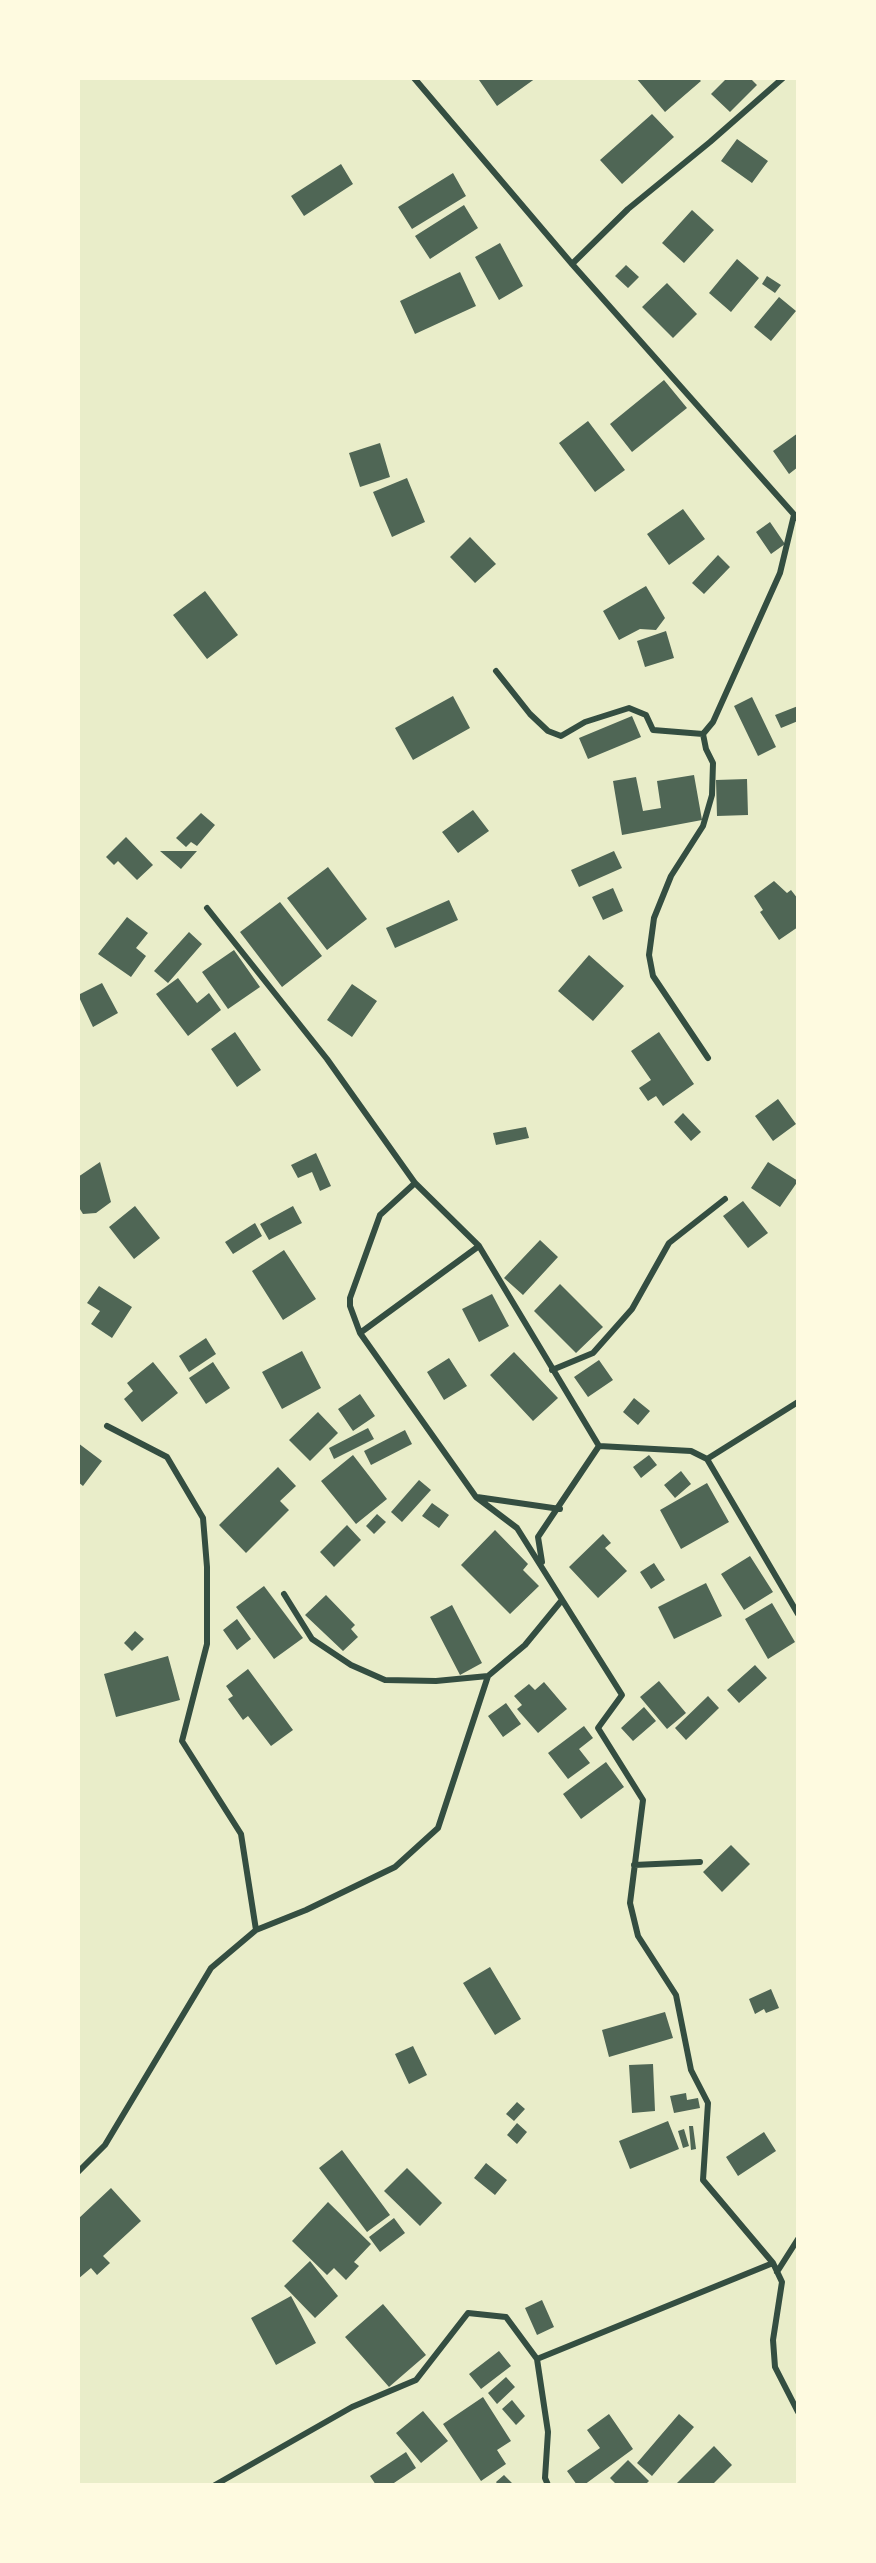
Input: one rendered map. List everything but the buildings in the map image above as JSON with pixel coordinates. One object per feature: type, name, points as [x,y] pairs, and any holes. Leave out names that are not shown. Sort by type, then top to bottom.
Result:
[{"type":"street","points":[[414,78],[572,264],[796,517],[780,573],[713,722],[703,734]]},
{"type":"street","points":[[572,264],[628,208],[710,142],[783,78]]},
{"type":"street","points":[[496,671],[530,714],[548,731],[561,736],[585,722],[629,708],[646,715],[653,730],[703,734]]},
{"type":"street","points":[[703,734],[706,749],[713,763],[712,795],[703,826],[671,876],[654,918],[649,955],[653,976],[708,1058]]},
{"type":"street","points":[[207,908],[327,1059],[415,1183],[479,1246],[599,1446]]},
{"type":"street","points":[[415,1183],[380,1215],[353,1288],[350,1306],[360,1333],[476,1497],[517,1528],[622,1695],[598,1728],[643,1800],[630,1903],[638,1936],[676,1995],[691,2070],[708,2103],[703,2180],[773,2263],[782,2282],[773,2340],[775,2367],[798,2412]]},
{"type":"street","points":[[552,1370],[593,1353],[632,1309],[669,1243],[725,1199]]},
{"type":"street","points":[[360,1333],[479,1246]]},
{"type":"street","points":[[707,1459],[798,1402]]},
{"type":"street","points":[[107,1426],[167,1456],[203,1518],[207,1567],[207,1644],[182,1741],[241,1834],[256,1930]]},
{"type":"street","points":[[599,1446],[691,1451],[707,1459],[798,1614]]},
{"type":"street","points":[[549,1579],[539,1556],[538,1537],[547,1521],[560,1509],[599,1446]]},
{"type":"street","points":[[476,1497],[560,1509]]},
{"type":"street","points":[[284,1594],[312,1639],[351,1665],[385,1680],[436,1681],[488,1676]]},
{"type":"street","points":[[78,2172],[105,2145],[211,1968],[256,1930],[306,1910],[395,1867],[438,1828],[488,1676],[525,1645],[562,1600]]},
{"type":"street","points":[[634,1865],[700,1862]]},
{"type":"street","points":[[777,2272],[798,2239]]},
{"type":"street","points":[[537,2359],[773,2263]]},
{"type":"street","points":[[215,2485],[352,2407],[416,2380],[468,2313],[506,2317],[537,2359],[548,2432],[546,2482],[537,2485]]}]
